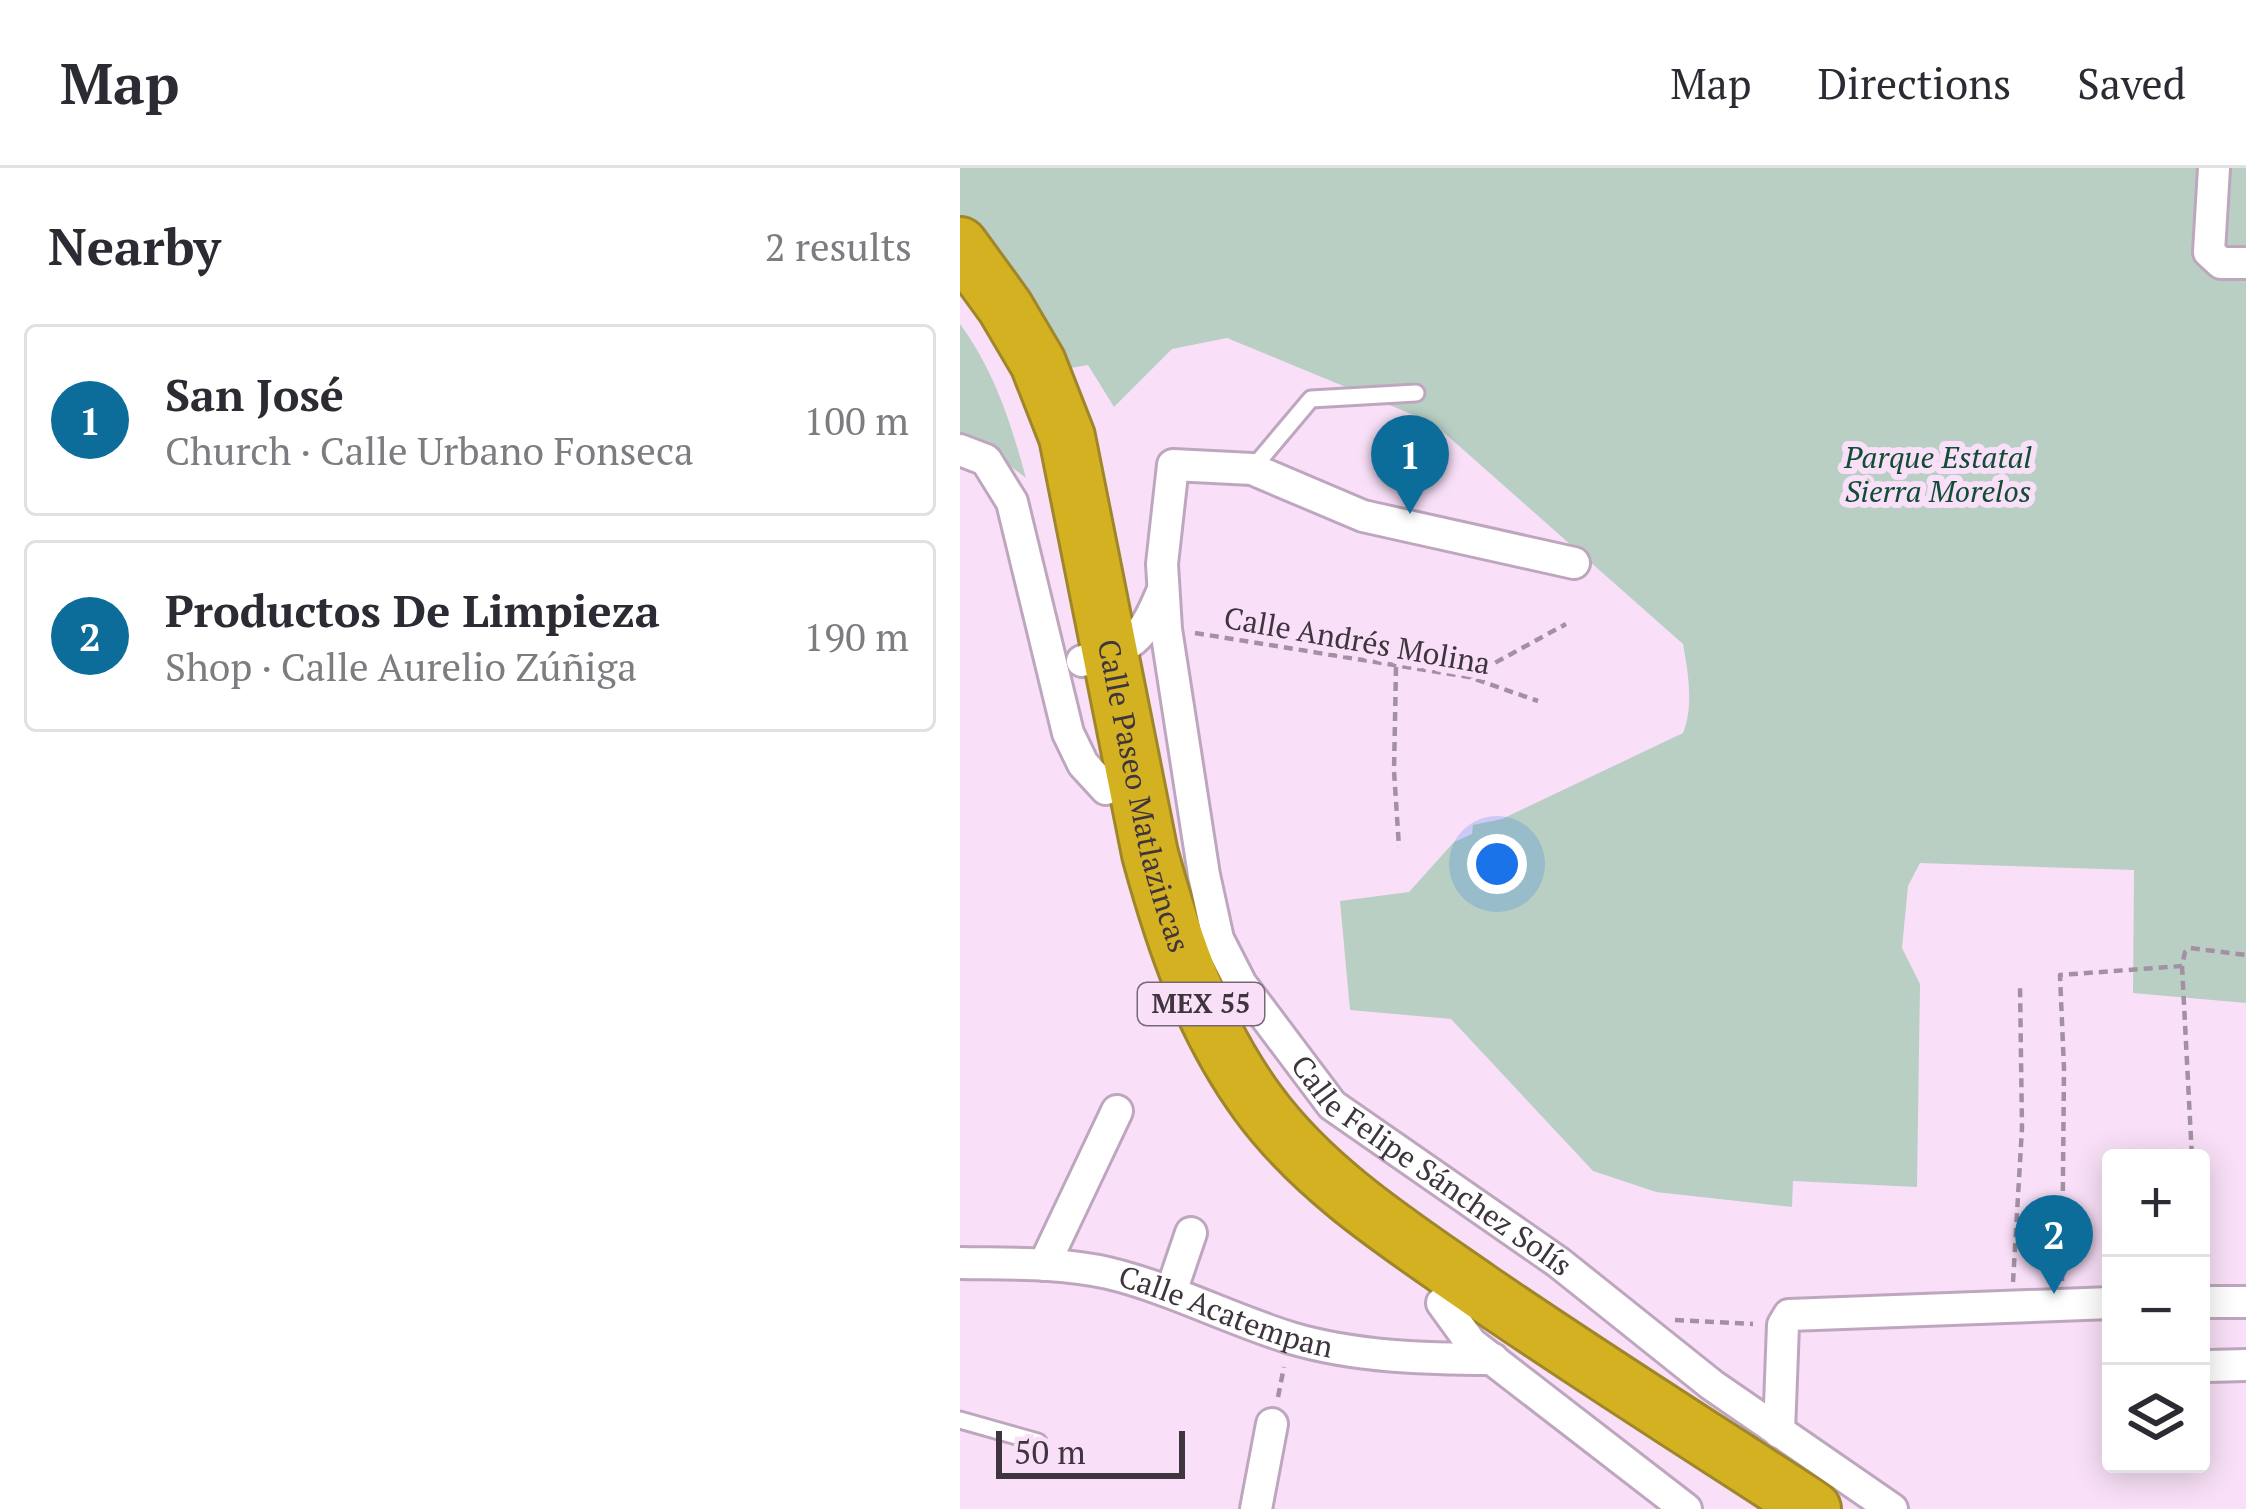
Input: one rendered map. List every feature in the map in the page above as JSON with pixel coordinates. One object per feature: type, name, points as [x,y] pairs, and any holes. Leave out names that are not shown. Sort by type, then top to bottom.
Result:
[{"type":"highway","name":"Calle Paseo Matlazincas","points":[[960,245],[1038,363],[1073,458],[1097,657],[1106,789],[1124,878],[1162,996],[1197,1064],[1250,1137],[1333,1217],[1442,1303],[1756,1509]]},
{"type":"highway","name":"Calle Paseo Matlazincas","points":[[960,296],[1005,368],[1036,442],[1180,953],[1211,1027],[1261,1108],[1314,1165],[1397,1233],[1551,1340],[1813,1509]]},
{"type":"street","points":[[2214,168],[2209,253],[2216,261],[2246,263]]},
{"type":"street","points":[[960,450],[986,460],[1012,502],[1068,733],[1083,764],[1106,789]]},
{"type":"street","name":"Calle Felipe Sánchez Solís","points":[[1252,470],[1179,463],[1171,470],[1162,592],[1204,875],[1218,939],[1241,984],[1332,1105],[1558,1262],[1779,1432],[1892,1509]]},
{"type":"street","points":[[1252,470],[1363,517],[1574,563]]},
{"type":"street","points":[[1097,657],[1140,637],[1162,592]]},
{"type":"street","points":[[1044,1265],[1117,1111]]},
{"type":"street","points":[[1172,1292],[1191,1233]]},
{"type":"street","name":"Calle Acatempan","points":[[960,1263],[1104,1272],[1172,1292],[1291,1338],[1382,1354],[1493,1359]]},
{"type":"street","points":[[2210,1302],[2246,1301]]},
{"type":"street","points":[[1442,1303],[1461,1333],[1686,1509]]},
{"type":"street","points":[[1779,1432],[1783,1325],[1790,1315],[2102,1304]]},
{"type":"street","points":[[2210,1366],[2246,1365]]},
{"type":"street","points":[[1256,1509],[1272,1424]]},
{"type":"lane","points":[[1252,470],[1311,399],[1417,393]]},
{"type":"lane","points":[[960,1420],[1038,1442]]},
{"type":"path","points":[[1469,677],[1566,624]]},
{"type":"path","name":"Calle Andrés Molina","points":[[1166,628],[1469,677],[1538,701]]},
{"type":"path","points":[[1396,667],[1394,771],[1399,847]]},
{"type":"path","points":[[2192,1149],[2185,952],[2190,948],[2246,955]]},
{"type":"path","points":[[2062,1304],[2062,973],[2182,966]]},
{"type":"path","points":[[2011,1305],[2022,1128],[2020,986]]},
{"type":"path","points":[[1626,1318],[1783,1325]]},
{"type":"path","points":[[1272,1424],[1291,1338]]},
{"type":"green space","name":"Parque Estatal Sierra Morelos","points":[[960,168],[2246,168],[2246,1003],[2133,993],[2134,870],[1920,863],[1908,886],[1902,948],[1920,984],[1917,1187],[1793,1181],[1792,1207],[1656,1192],[1593,1171],[1451,1019],[1350,1010],[1340,901],[1409,892],[1454,842],[1472,834],[1473,825],[1502,819],[1683,733],[1689,701],[1683,644],[1433,423],[1227,338],[1172,349],[1114,407],[1088,365],[1059,370],[960,242]]},
{"type":"green space","points":[[960,324],[1000,398],[1026,478],[988,449],[960,436]]},
{"type":"place","name":"San José","points":[[1410,514]]},
{"type":"place","name":"Productos De Limpieza","points":[[2054,1294]]}]
